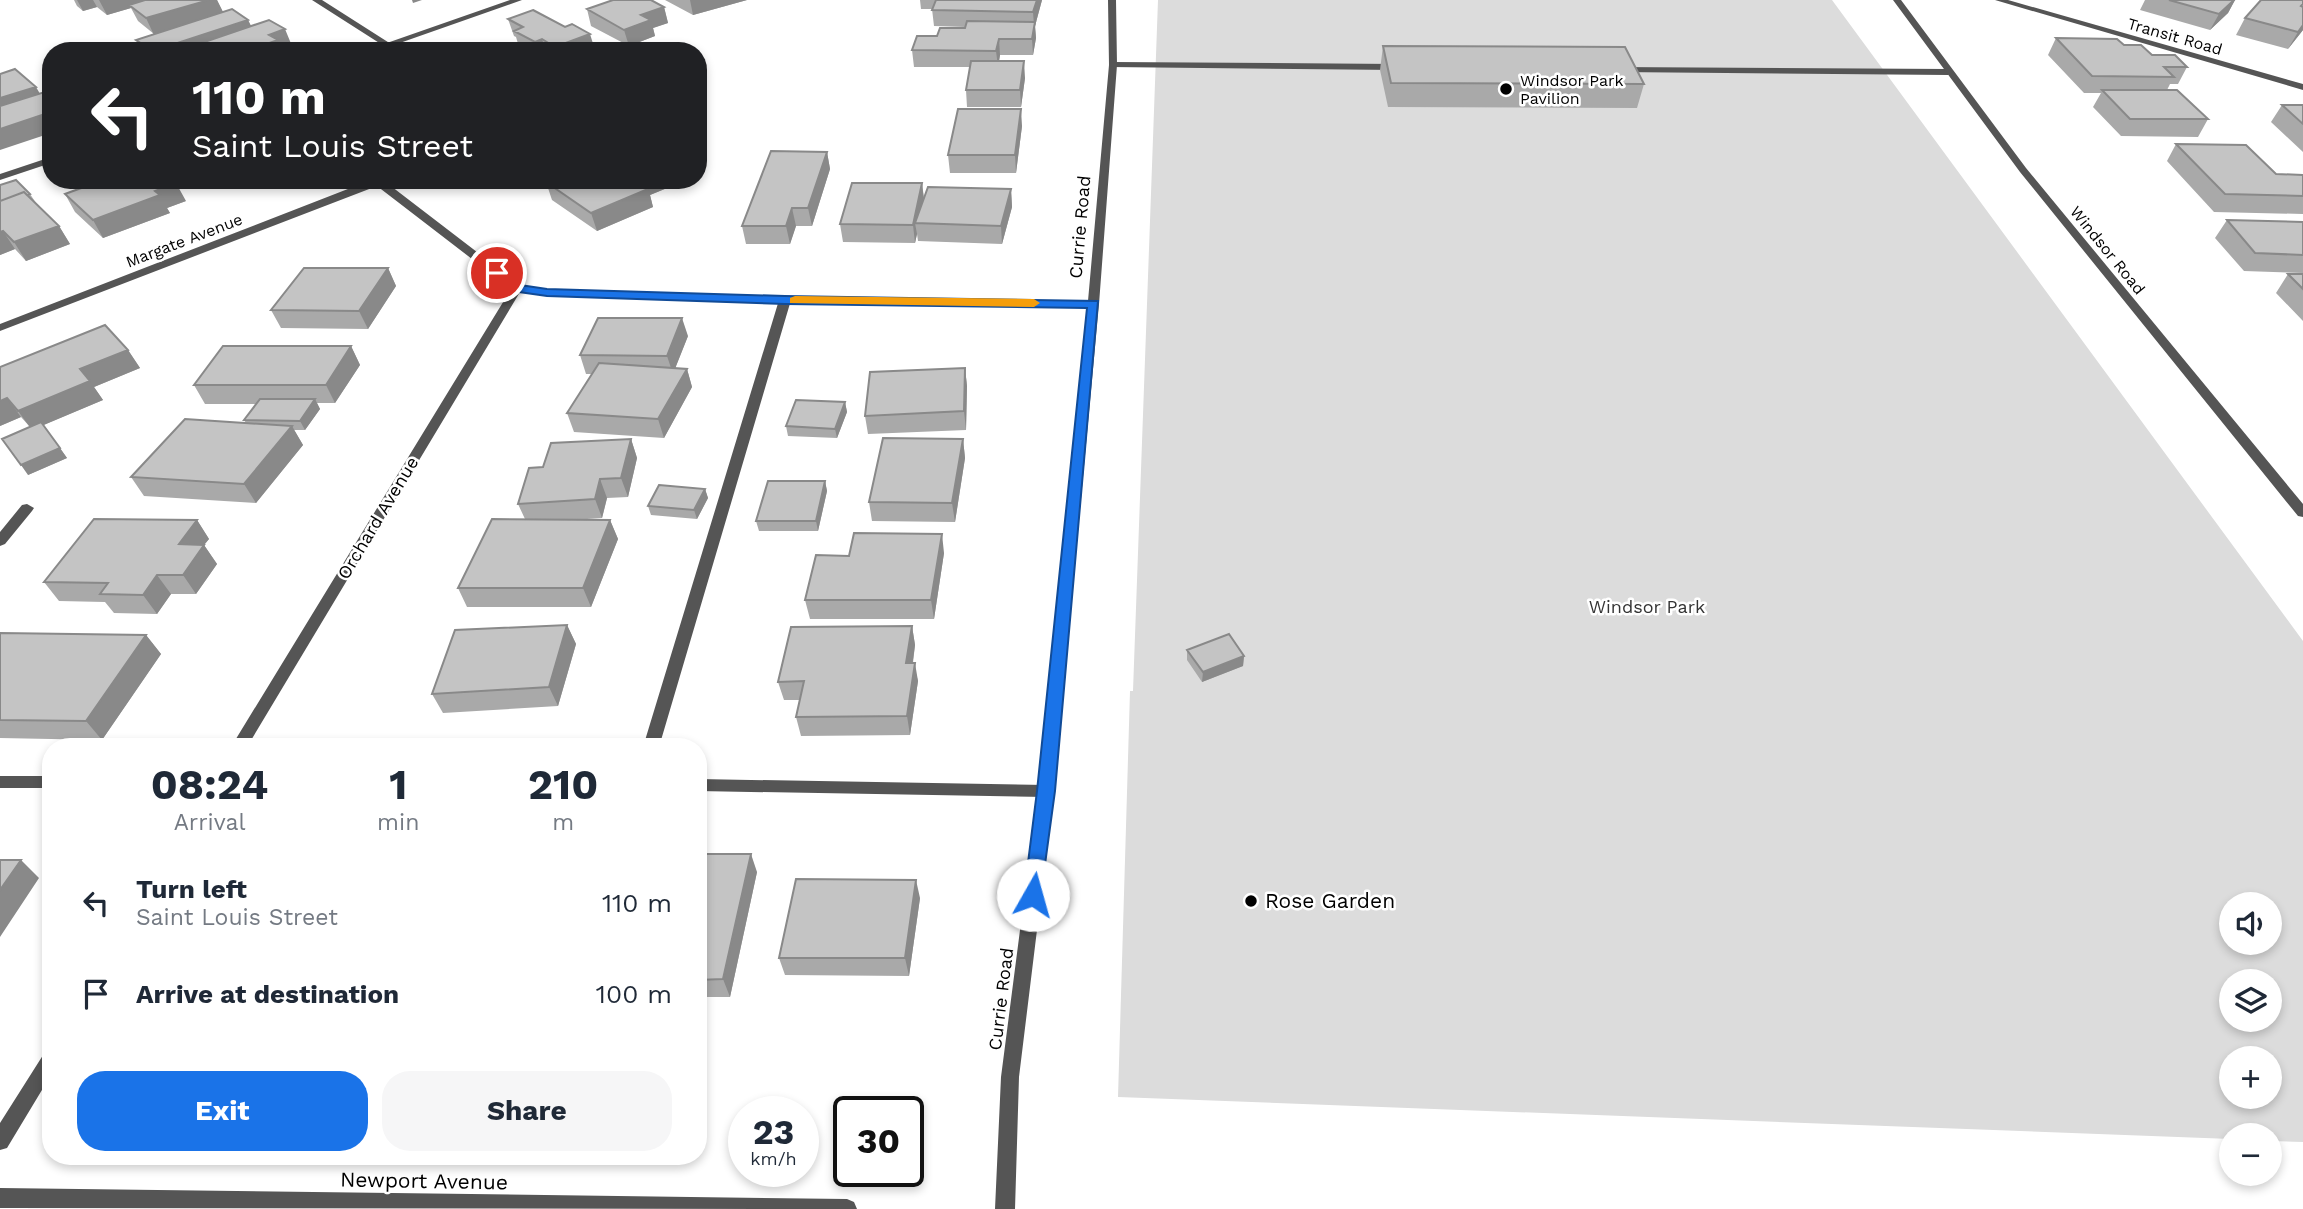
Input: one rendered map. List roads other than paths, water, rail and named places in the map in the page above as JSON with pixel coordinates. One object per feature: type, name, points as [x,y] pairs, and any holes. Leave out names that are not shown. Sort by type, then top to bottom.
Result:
[{"type":"street","points":[[316,0],[384,42]]},
{"type":"street","points":[[393,42],[518,0]]},
{"type":"street","name":"Currie Road","points":[[1005,1209],[1010,1077],[1046,791],[1093,304],[1113,65],[1112,0]]},
{"type":"street","name":"Windsor Road","points":[[1897,0],[2023,170],[2303,513]]},
{"type":"street","name":"Transit Road","points":[[1998,0],[2303,87]]},
{"type":"street","points":[[1113,65],[1402,67]]},
{"type":"street","points":[[1608,68],[1948,72]]},
{"type":"street","points":[[0,177],[42,163]]},
{"type":"street","name":"Margate Avenue","points":[[0,328],[356,189]]},
{"type":"street","points":[[387,189],[517,288],[547,292],[785,300],[1093,304]]},
{"type":"street","name":"Orchard Avenue","points":[[244,738],[517,288]]},
{"type":"street","points":[[654,738],[785,300]]},
{"type":"street","points":[[0,541],[27,508]]},
{"type":"street","points":[[0,782],[42,782]]},
{"type":"street","points":[[707,785],[1046,791]]},
{"type":"street","points":[[0,1141],[42,1073]]},
{"type":"street","name":"Newport Avenue","points":[[0,1198],[847,1209]]},
{"type":"place","name":"Windsor Park Pavilion","points":[[1506,89]]},
{"type":"place","name":"Rose Garden","points":[[1251,901]]},
{"type":"park label","name":"Windsor Park","points":[[1647,607]]}]
